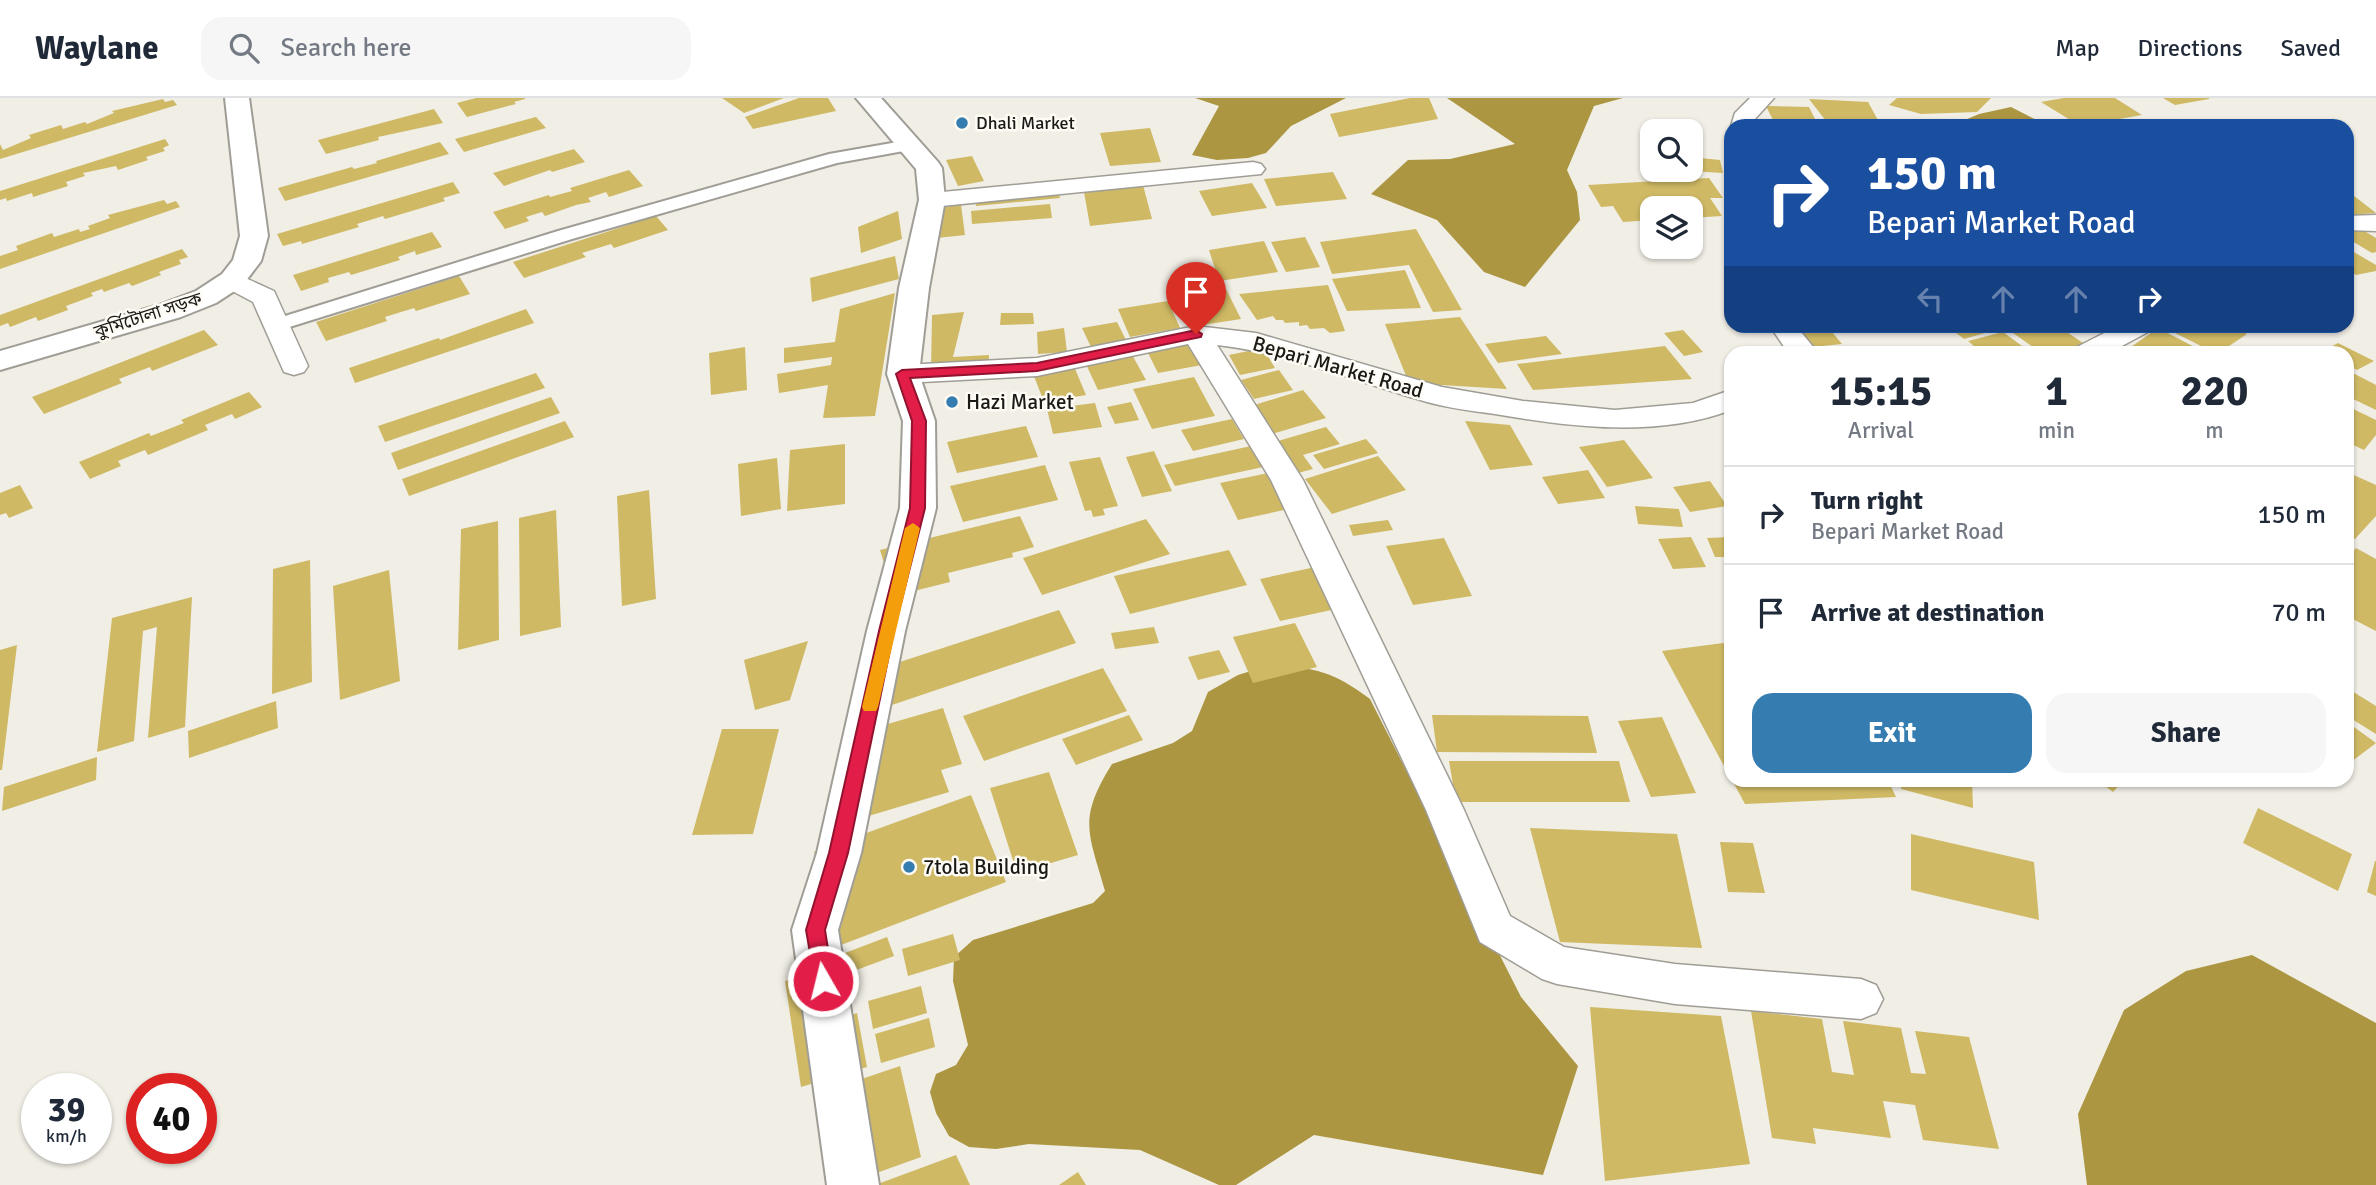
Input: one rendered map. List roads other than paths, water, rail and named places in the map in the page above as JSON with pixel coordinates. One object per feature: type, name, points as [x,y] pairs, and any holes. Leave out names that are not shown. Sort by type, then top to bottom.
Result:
[{"type":"street","name":"কুর্মিটোলা সড়ক","points":[[0,361],[170,311],[206,297],[232,280],[247,261],[254,236],[237,98]]},
{"type":"street","points":[[853,1185],[816,930],[839,853],[887,631],[918,508],[919,421],[902,374],[914,288],[932,200],[929,168],[868,98]]},
{"type":"street","points":[[1743,119],[1763,98]]},
{"type":"street","points":[[276,325],[565,235],[810,166],[909,145]]},
{"type":"street","points":[[932,200],[1253,169]]},
{"type":"street","points":[[2354,223],[2376,223]]},
{"type":"street","points":[[232,280],[265,298],[294,366]]},
{"type":"street","points":[[2100,346],[2125,333]]},
{"type":"street","points":[[1196,334],[1287,480],[1445,810],[1495,929],[1557,965],[1675,984],[1861,999]]},
{"type":"street","name":"Bepari Market Road","points":[[902,374],[1037,367],[1196,334],[1256,341],[1439,397],[1523,410],[1615,419],[1697,412],[1724,402]]},
{"type":"place","name":"Dhali Market","points":[[962,123]]},
{"type":"place","name":"Hazi Market","points":[[952,402]]},
{"type":"place","name":"7tola Building","points":[[909,867]]}]
